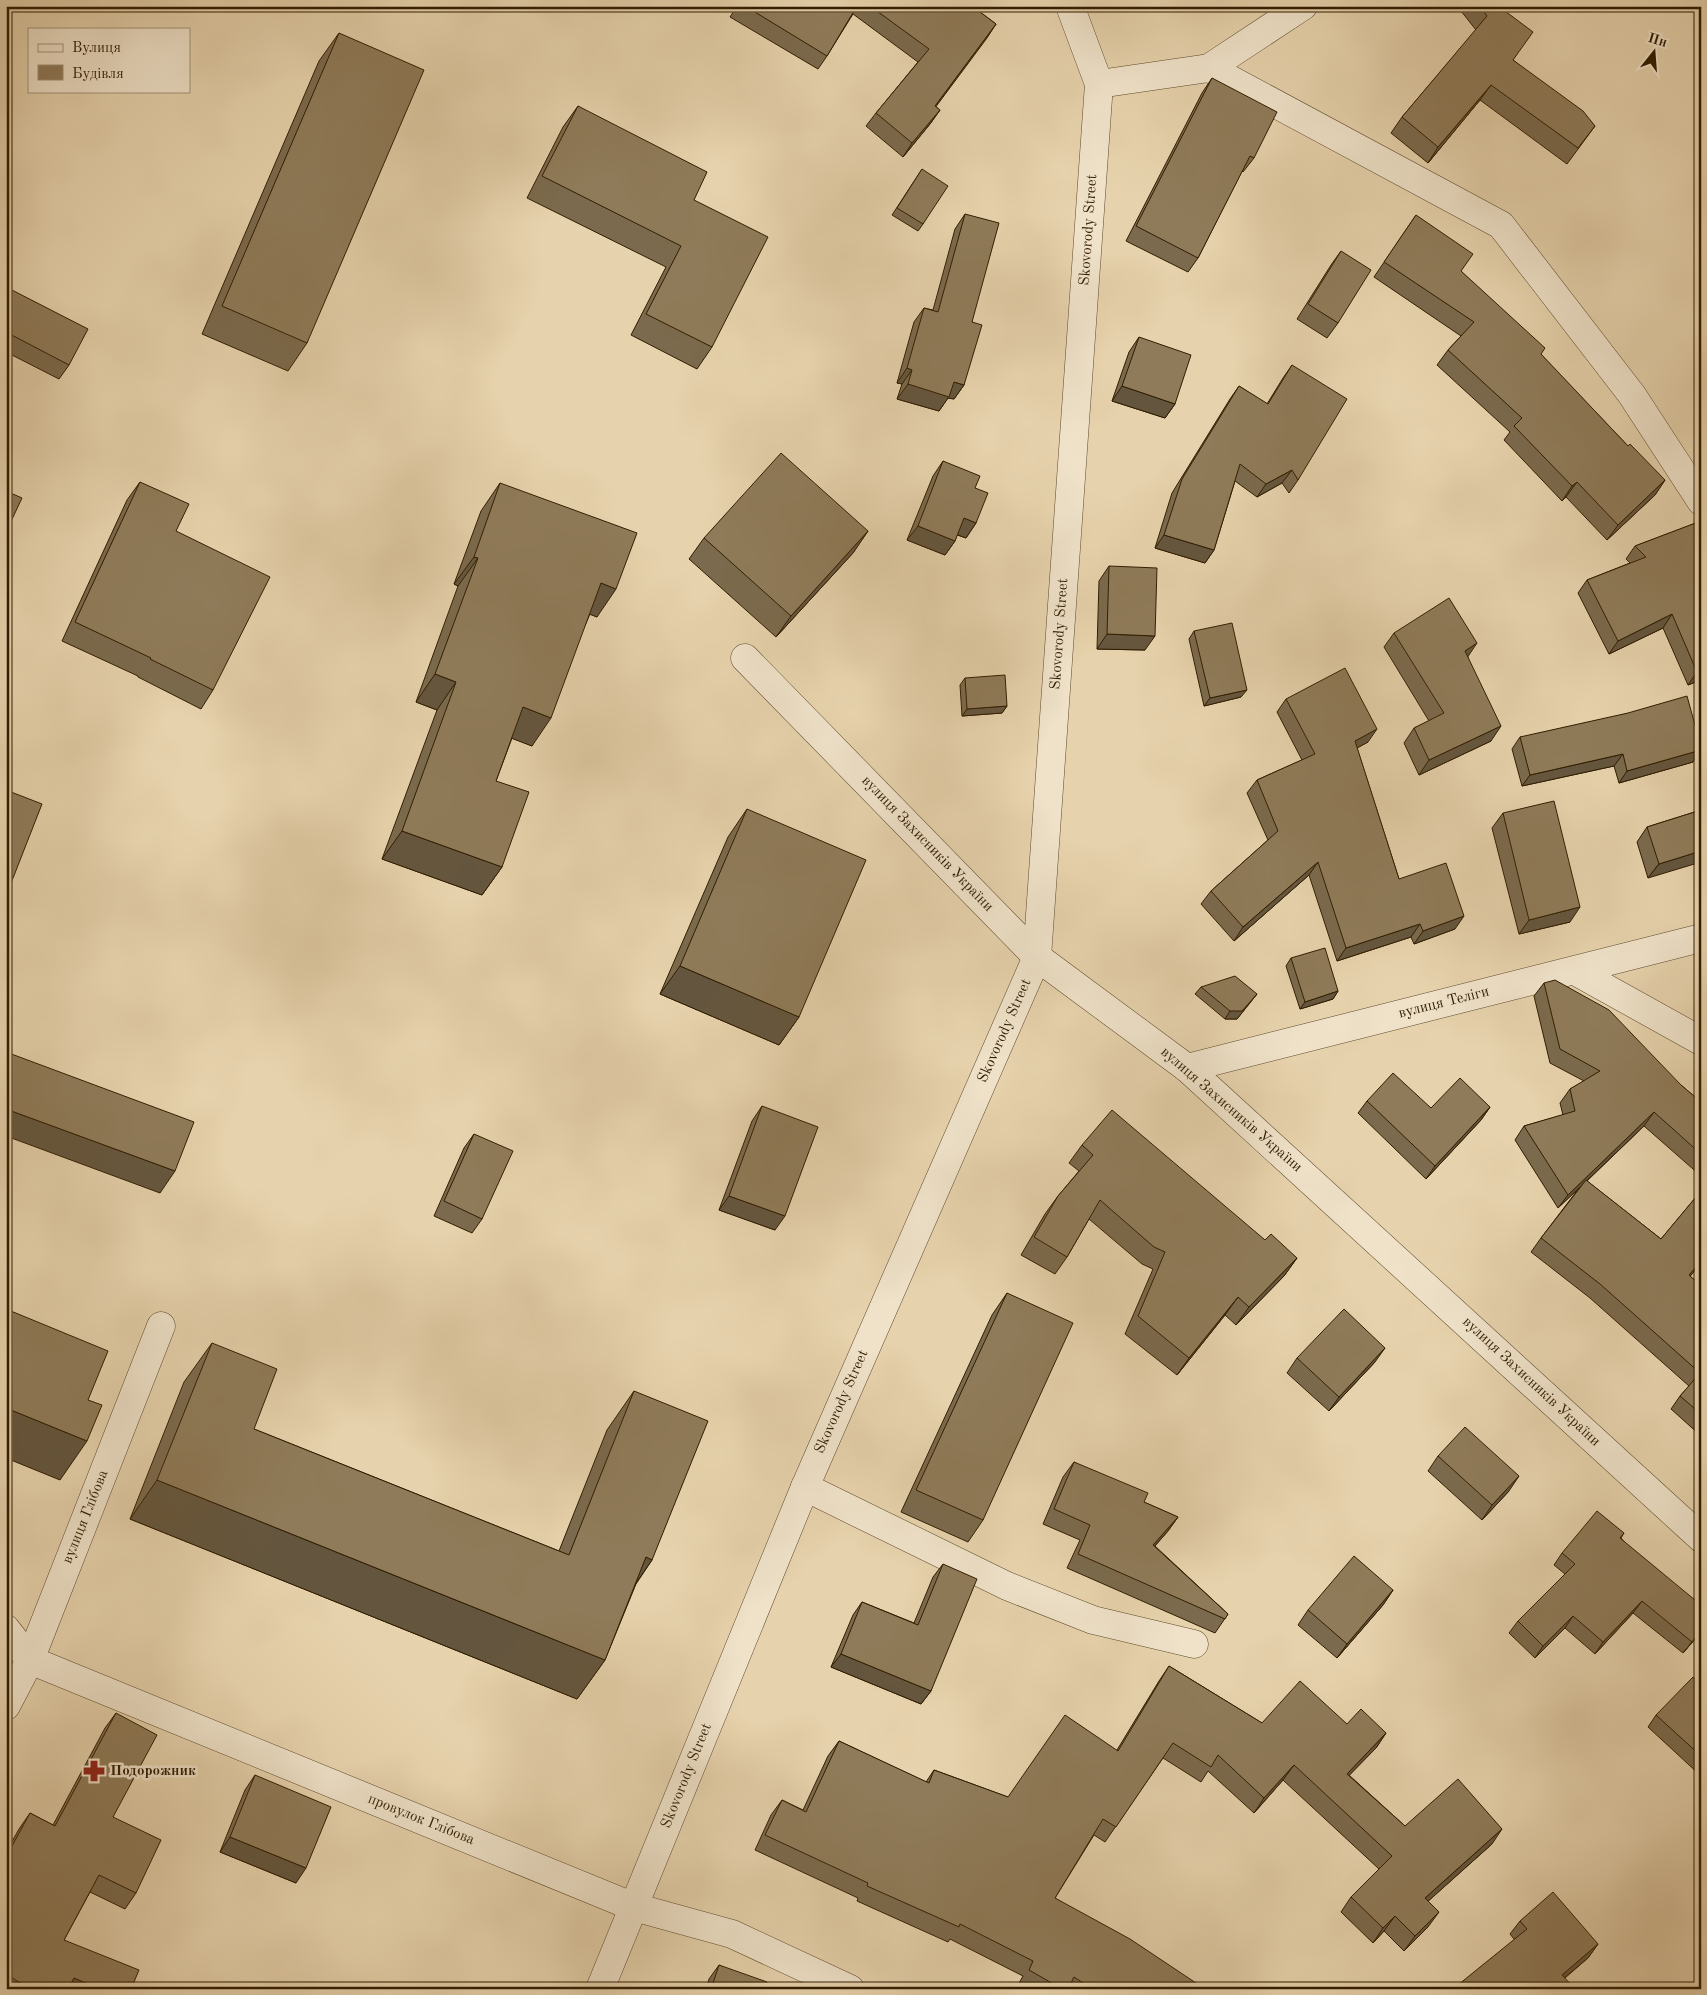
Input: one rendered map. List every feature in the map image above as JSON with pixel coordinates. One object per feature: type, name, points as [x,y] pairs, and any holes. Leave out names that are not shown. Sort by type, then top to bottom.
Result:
[{"type":"street","name":"Skovorody Street","points":[[600,1989],[805,1487],[1037,957],[1099,84],[1070,6]]},
{"type":"street","points":[[1099,84],[1209,68],[1303,6]]},
{"type":"street","points":[[1209,68],[1501,225],[1632,395],[1701,501]]},
{"type":"street","name":"вулиця Захисників України","points":[[745,658],[1037,957],[1187,1068],[1701,1538]]},
{"type":"street","name":"вулиця Теліги","points":[[1187,1068],[1701,938]]},
{"type":"street","points":[[1575,971],[1701,1041]]},
{"type":"street","name":"вулиця Глібова","points":[[6,1706],[30,1660],[161,1326]]},
{"type":"street","points":[[805,1487],[998,1582],[1093,1620],[1194,1644]]},
{"type":"street","points":[[6,1629],[30,1660]]},
{"type":"street","name":"провулок Глібова","points":[[30,1660],[634,1907],[732,1934],[850,1989]]},
{"type":"building","points":[[745,6],[857,6],[827,56]]},
{"type":"building","points":[[870,6],[972,6],[996,24],[935,106],[940,110],[912,143],[876,113],[929,49]]},
{"type":"building","points":[[1480,6],[1503,6],[1501,8],[1533,32],[1513,60],[1583,111],[1595,126],[1578,148],[1491,85],[1438,147],[1402,117],[1487,16]]},
{"type":"building","points":[[339,33],[424,70],[307,343],[222,306]]},
{"type":"building","points":[[1212,78],[1277,112],[1254,158],[1250,156],[1198,258],[1136,226]]},
{"type":"building","points":[[578,106],[707,172],[694,200],[768,237],[712,347],[646,314],[681,246],[542,176]]},
{"type":"building","points":[[922,169],[948,186],[923,224],[897,208]]},
{"type":"building","points":[[965,214],[999,223],[972,322],[982,325],[964,385],[954,382],[949,397],[908,384],[912,370],[907,368],[924,308],[938,312]]},
{"type":"building","points":[[1416,215],[1473,254],[1461,271],[1545,348],[1541,354],[1628,446],[1630,444],[1665,480],[1618,525],[1577,482],[1572,486],[1514,426],[1522,418],[1448,350],[1474,322],[1384,262]]},
{"type":"building","points":[[1341,251],[1371,270],[1338,323],[1308,304]]},
{"type":"building","points":[[6,287],[88,329],[69,365],[6,332]]},
{"type":"building","points":[[1139,337],[1191,355],[1175,404],[1122,386]]},
{"type":"building","points":[[1292,365],[1347,399],[1298,480],[1292,470],[1266,484],[1240,464],[1214,550],[1164,535],[1182,479],[1239,386],[1268,404]]},
{"type":"building","points":[[781,453],[868,531],[791,616],[704,538]]},
{"type":"building","points":[[943,461],[980,476],[975,488],[988,493],[976,523],[964,518],[955,541],[918,526]]},
{"type":"building","points":[[140,482],[189,504],[176,531],[270,577],[213,690],[75,622]]},
{"type":"building","points":[[500,483],[637,533],[616,589],[601,583],[551,718],[523,707],[496,781],[529,792],[502,867],[402,831],[456,682],[435,674],[478,558],[474,557]]},
{"type":"building","points":[[6,491],[22,498],[6,532]]},
{"type":"building","points":[[1701,521],[1701,671],[1697,672],[1672,614],[1618,641],[1587,580],[1646,557],[1635,546]]},
{"type":"building","points":[[1109,566],[1157,568],[1155,636],[1107,634]]},
{"type":"building","points":[[1449,598],[1477,643],[1465,651],[1501,726],[1429,760],[1414,728],[1444,713],[1394,633]]},
{"type":"building","points":[[1232,623],[1247,690],[1210,698],[1194,631]]},
{"type":"building","points":[[1345,668],[1377,729],[1355,741],[1399,879],[1446,863],[1464,916],[1423,931],[1420,924],[1346,948],[1318,862],[1243,927],[1211,891],[1278,831],[1257,780],[1315,754],[1286,699]]},
{"type":"building","points":[[1005,675],[1007,706],[967,709],[965,678]]},
{"type":"building","points":[[1687,696],[1701,750],[1627,771],[1623,754],[1530,775],[1520,737],[1628,713]]},
{"type":"building","points":[[6,790],[42,804],[6,896]]},
{"type":"building","points":[[1554,801],[1580,907],[1529,920],[1503,813]]},
{"type":"building","points":[[747,809],[866,860],[799,1017],[680,966]]},
{"type":"building","points":[[1701,810],[1701,851],[1659,864],[1647,827]]},
{"type":"building","points":[[1325,948],[1338,991],[1305,1002],[1291,958]]},
{"type":"building","points":[[1235,976],[1257,994],[1242,1011],[1230,1011],[1201,987]]},
{"type":"building","points":[[1555,980],[1609,1010],[1681,1085],[1701,1102],[1701,1154],[1654,1112],[1568,1195],[1524,1126],[1575,1111],[1570,1089],[1600,1071],[1560,1049],[1544,983]]},
{"type":"building","points":[[6,1052],[194,1122],[175,1171],[6,1109]]},
{"type":"building","points":[[1393,1073],[1431,1108],[1460,1078],[1490,1107],[1435,1166],[1367,1101]]},
{"type":"building","points":[[762,1106],[818,1127],[785,1216],[729,1196]]},
{"type":"building","points":[[1112,1110],[1265,1240],[1271,1234],[1297,1258],[1249,1307],[1238,1297],[1189,1358],[1138,1316],[1165,1252],[1154,1247],[1100,1200],[1067,1257],[1034,1237],[1058,1196],[1093,1155],[1082,1145]]},
{"type":"building","points":[[474,1134],[513,1151],[482,1219],[444,1201]]},
{"type":"building","points":[[1586,1180],[1661,1239],[1701,1191],[1701,1261],[1689,1275],[1701,1286],[1701,1414],[1680,1396],[1700,1373],[1600,1284],[1541,1238]]},
{"type":"building","points":[[1007,1293],[1073,1323],[983,1520],[916,1490]]},
{"type":"building","points":[[6,1309],[108,1351],[88,1400],[102,1405],[87,1441],[6,1408]]},
{"type":"building","points":[[1344,1309],[1385,1348],[1339,1397],[1297,1358]]},
{"type":"building","points":[[212,1343],[277,1369],[254,1429],[569,1555],[634,1391],[708,1421],[652,1560],[646,1557],[605,1660],[157,1480]]},
{"type":"building","points":[[1465,1427],[1519,1476],[1492,1505],[1438,1456]]},
{"type":"building","points":[[1074,1462],[1148,1493],[1144,1502],[1178,1517],[1153,1545],[1228,1614],[1225,1619],[1078,1554],[1090,1525],[1054,1509]]},
{"type":"building","points":[[1597,1511],[1624,1533],[1620,1538],[1701,1605],[1701,1630],[1692,1642],[1642,1601],[1603,1642],[1573,1616],[1543,1646],[1518,1621],[1575,1564],[1562,1553]]},
{"type":"building","points":[[1354,1556],[1393,1590],[1347,1644],[1308,1610]]},
{"type":"building","points":[[943,1564],[977,1579],[931,1691],[841,1654],[862,1602],[918,1625]]},
{"type":"building","points":[[1169,1666],[1262,1723],[1300,1681],[1347,1724],[1361,1709],[1386,1733],[1347,1774],[1405,1826],[1458,1779],[1502,1829],[1425,1898],[1439,1912],[1415,1936],[1395,1916],[1383,1928],[1351,1897],[1392,1856],[1294,1765],[1264,1798],[1218,1755],[1211,1767],[1173,1743],[1116,1827],[1103,1819],[1055,1898],[1130,1939],[1205,1989],[1092,1989],[1074,1977],[1068,1989],[1062,1989],[1029,1970],[1033,1961],[960,1924],[959,1927],[867,1886],[868,1883],[765,1835],[782,1800],[806,1812],[839,1741],[929,1783],[934,1770],[1008,1797],[1065,1715],[1118,1751]]},
{"type":"building","points":[[1693,1677],[1701,1684],[1701,1756],[1656,1715]]},
{"type":"building","points":[[116,1713],[157,1735],[113,1817],[161,1840],[136,1893],[99,1875],[64,1940],[139,1970],[131,1989],[100,1989],[74,1978],[68,1989],[30,1989],[6,1974],[6,1857],[30,1813],[55,1826]]},
{"type":"building","points":[[255,1775],[331,1807],[306,1868],[230,1837]]},
{"type":"building","points":[[1553,1892],[1598,1944],[1562,1975],[1575,1989],[1453,1989],[1527,1929],[1520,1921]]},
{"type":"building","points":[[719,1965],[767,1982],[765,1989],[711,1989]]},
{"type":"place","name":"Подорожник","points":[[94,1771]]}]
